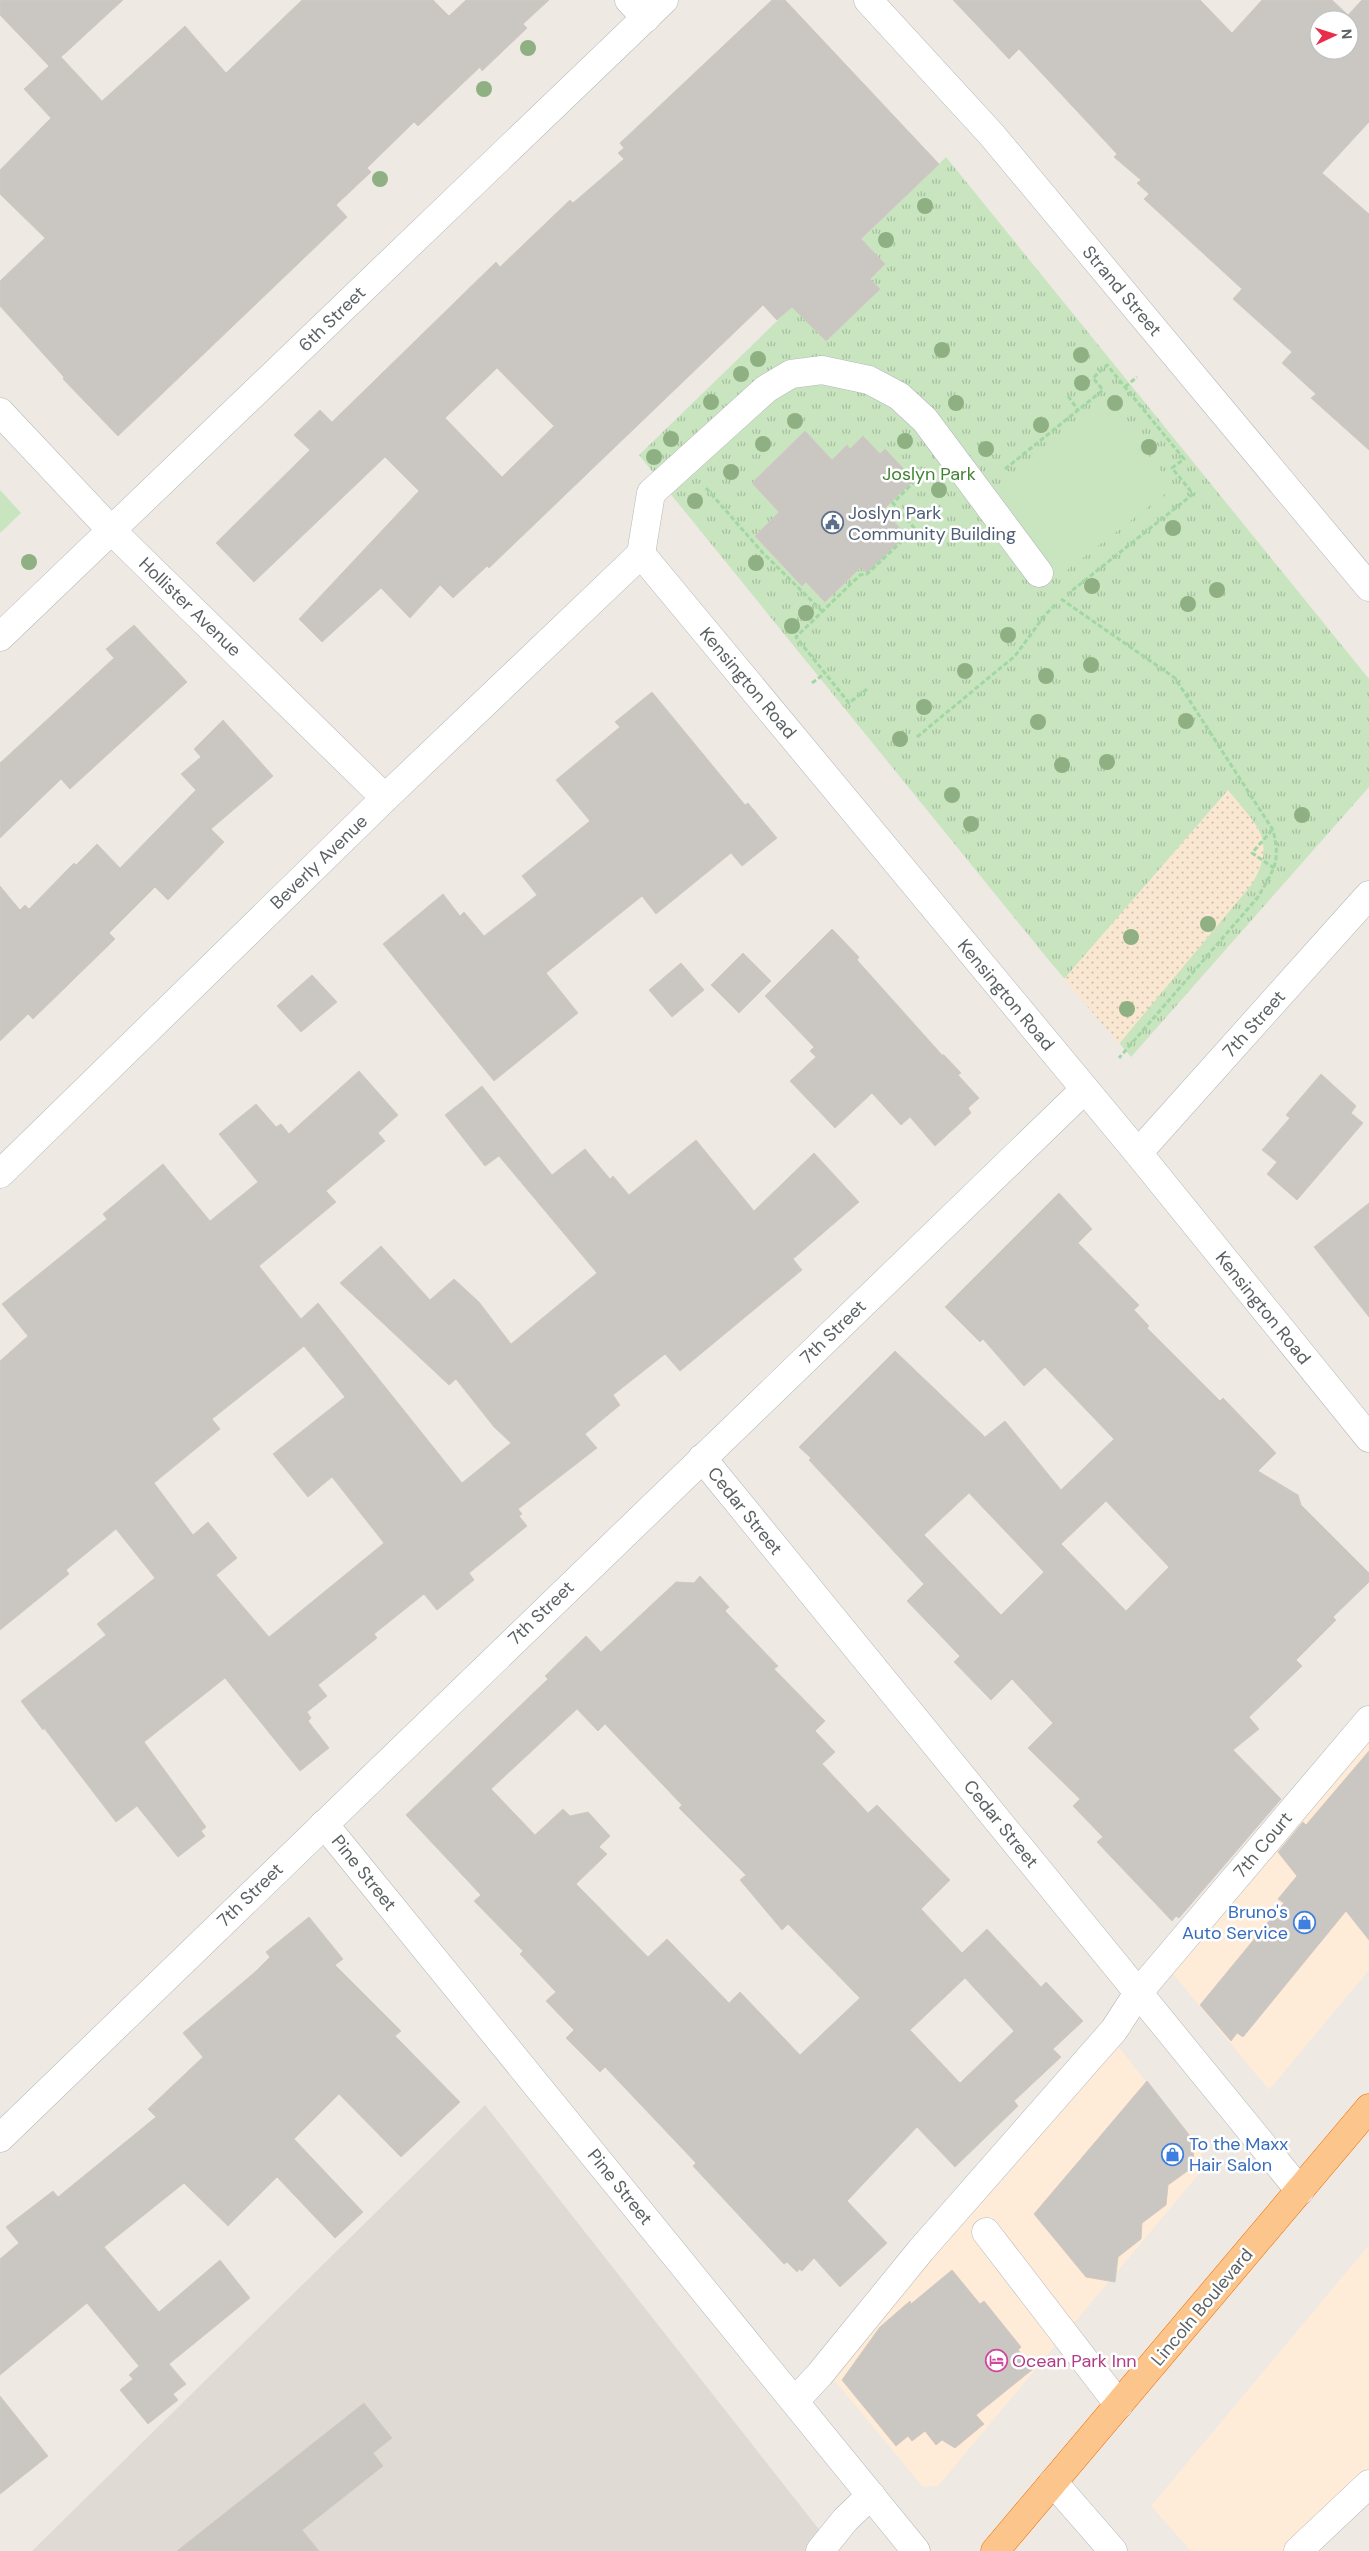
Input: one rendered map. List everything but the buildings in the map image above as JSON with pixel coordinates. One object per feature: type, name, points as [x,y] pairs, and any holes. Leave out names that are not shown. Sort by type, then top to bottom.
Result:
[{"type":"highway","name":"Lincoln Boulevard","points":[[996,2551],[1369,2108]]},
{"type":"street","name":"Strand Street","points":[[868,0],[991,134],[1369,587]]},
{"type":"street","name":"6th Street","points":[[0,638],[646,6]]},
{"type":"street","points":[[641,554],[651,493],[766,389],[791,374],[822,370],[869,380],[905,402],[925,420],[1038,573]]},
{"type":"street","name":"Hollister Avenue","points":[[0,412],[110,530],[385,798]]},
{"type":"street","name":"Beverly Avenue","points":[[0,1174],[385,798],[641,554]]},
{"type":"street","name":"Kensington Road","points":[[641,554],[1138,1153],[1369,1438]]},
{"type":"street","name":"7th Street","points":[[1138,1153],[1369,895]]},
{"type":"street","name":"7th Street","points":[[0,2138],[1084,1090]]},
{"type":"street","name":"Cedar Street","points":[[702,1458],[1300,2191]]},
{"type":"street","name":"7th Court","points":[[794,2401],[820,2374],[921,2250],[1114,2030],[1138,1993],[1369,1720]]},
{"type":"street","name":"Pine Street","points":[[324,1824],[916,2551]]},
{"type":"street","points":[[986,2232],[1119,2406]]},
{"type":"street","points":[[1053,2482],[1114,2551]]},
{"type":"street","points":[[1298,2551],[1369,2484]]},
{"type":"street","points":[[820,2551],[845,2520],[871,2495]]},
{"type":"path","points":[[917,737],[1016,656],[1045,615],[1061,599],[1193,494],[1172,468],[1184,459],[1108,365],[1093,378],[1103,390],[978,492]]},
{"type":"path","points":[[1125,387],[1137,377]]},
{"type":"path","points":[[1068,396],[1078,410]]},
{"type":"path","points":[[867,689],[849,703],[796,637],[860,575],[866,574],[915,529],[893,503],[946,450]]},
{"type":"path","points":[[730,515],[762,553],[822,611]]},
{"type":"path","points":[[1038,573],[1061,599],[1175,678],[1273,830],[1278,851],[1274,868],[1258,897],[1119,1058]]},
{"type":"path","points":[[812,683],[824,674]]},
{"type":"path","points":[[1273,830],[1252,853],[1274,868]]},
{"type":"shaded area","points":[[1369,1734],[1369,1970],[1269,2090],[1169,1969]]},
{"type":"shaded area","points":[[1116,2044],[1201,2150],[1203,2169],[938,2486],[923,2487],[830,2375]]},
{"type":"shaded area","points":[[485,2105],[836,2551],[32,2551]]},
{"type":"shaded area","points":[[1369,2245],[1369,2485],[1298,2551],[1191,2551],[1151,2506]]},
{"type":"green space","name":"Joslyn Park","points":[[946,157],[1369,679],[1369,787],[1131,1057],[1047,958],[639,455]]},
{"type":"green space","points":[[1103,399],[1174,487],[1059,576],[990,492]]},
{"type":"green space","points":[[0,490],[21,513],[0,533]]},
{"type":"sand","points":[[1228,790],[1255,823],[1260,833],[1263,855],[1260,868],[1252,884],[1119,1044],[1064,979]]},
{"type":"place","name":"Joslyn Park Community Building","points":[[832,523]]},
{"type":"place","name":"Bruno's Auto Service","points":[[1304,1922]]},
{"type":"place","name":"To the Maxx Hair Salon","points":[[1173,2154]]},
{"type":"place","name":"Ocean Park Inn","points":[[996,2361]]}]
